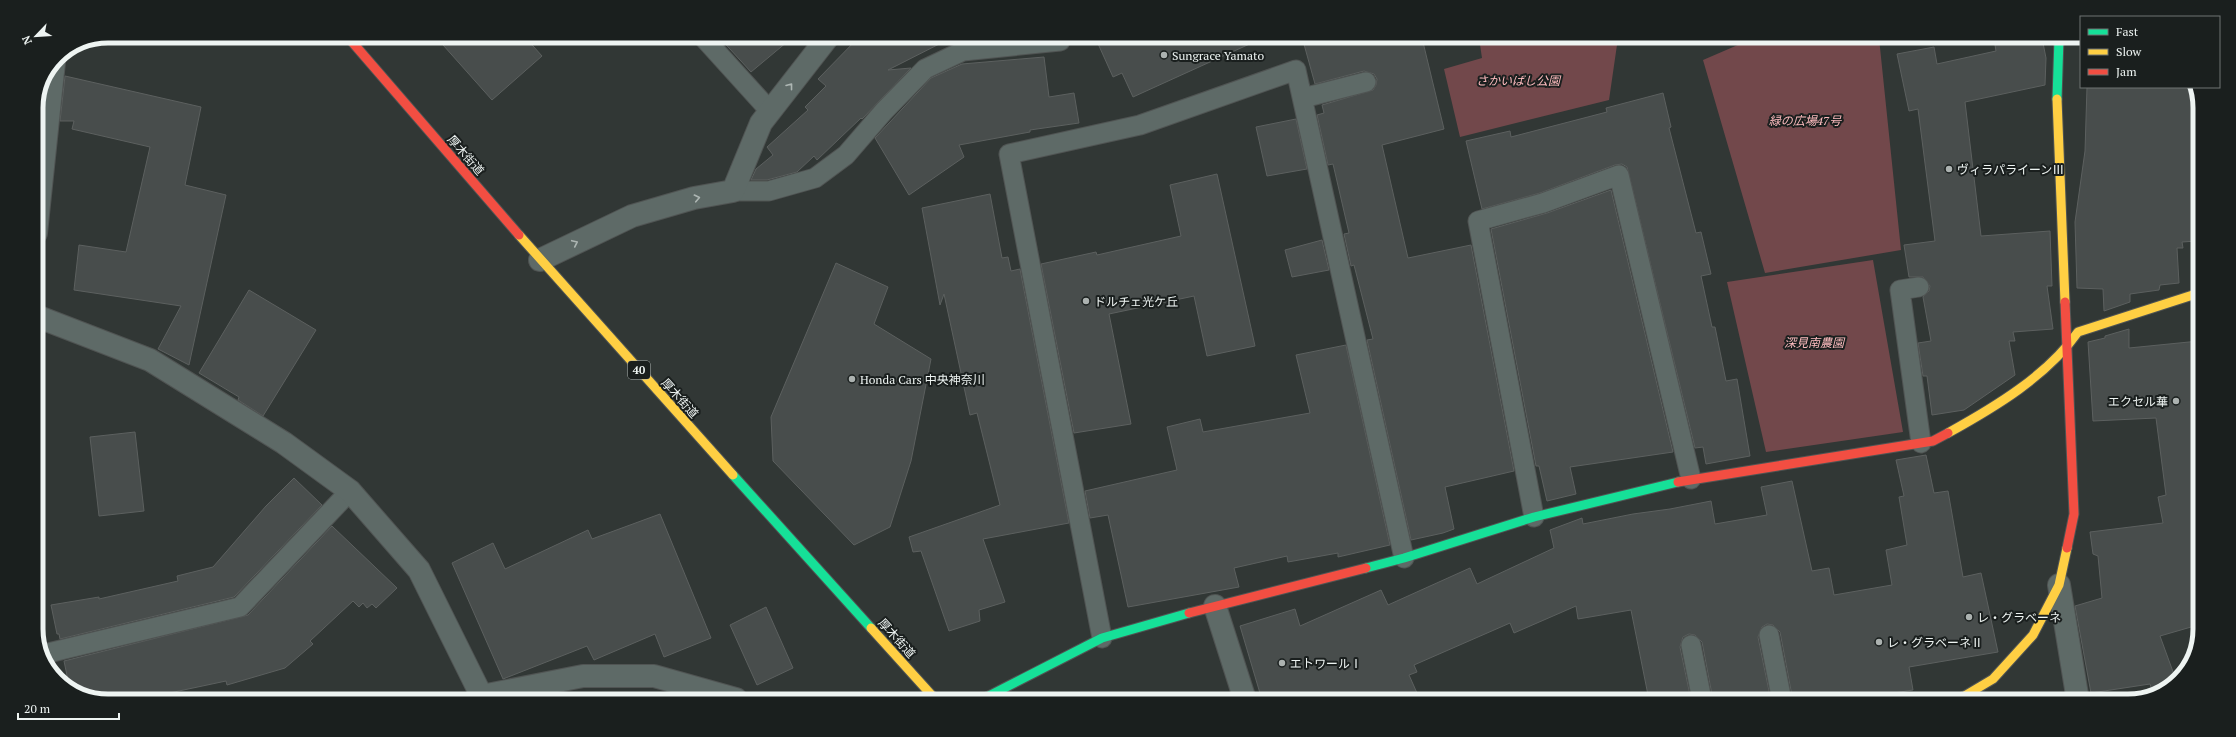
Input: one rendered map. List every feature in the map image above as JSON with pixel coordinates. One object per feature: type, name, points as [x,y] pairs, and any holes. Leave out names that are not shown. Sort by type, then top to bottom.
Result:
[{"type":"street","name":"厚木街道","points":[[353,43],[540,260],[931,694]]},
{"type":"street","points":[[540,260],[632,216],[694,198],[733,191],[761,123],[823,43]]},
{"type":"street","points":[[1968,694],[1994,679],[2032,635],[2059,585],[2074,514],[2066,349],[2058,94],[2059,43]]},
{"type":"street","points":[[43,167],[53,74]]},
{"type":"street","points":[[993,694],[1102,638],[1215,606],[1404,558],[1534,517],[1691,479],[1933,441],[1983,414],[2047,367],[2066,349],[2078,332],[2193,292]]},
{"type":"street","points":[[43,319],[150,360],[284,443],[350,492],[419,570],[480,694]]},
{"type":"street","points":[[2059,585],[2077,694]]},
{"type":"street","points":[[1215,606],[1243,694]]},
{"type":"street","points":[[500,694],[583,676],[654,676],[718,694]]},
{"type":"lane","points":[[708,43],[770,111]]},
{"type":"lane","points":[[733,191],[769,191],[815,178],[846,154],[884,111],[925,69],[963,51],[1041,43]]},
{"type":"lane","points":[[1102,638],[1009,154],[1140,125],[1296,70],[1404,558]]},
{"type":"lane","points":[[1303,98],[1366,82]]},
{"type":"lane","points":[[1534,517],[1478,221],[1543,203],[1619,175],[1691,479]]},
{"type":"lane","points":[[1919,287],[1900,290],[1921,443]]},
{"type":"lane","points":[[48,653],[240,607],[350,492]]},
{"type":"lane","points":[[1769,635],[1781,694]]},
{"type":"lane","points":[[1691,645],[1701,694]]},
{"type":"green space","name":"さかいばし公園","points":[[1480,43],[1617,43],[1609,100],[1460,137],[1444,69],[1482,58]]},
{"type":"green space","name":"緑の広場47号","points":[[1742,43],[1880,43],[1901,250],[1765,273],[1703,60]]},
{"type":"green space","name":"深見南農園","points":[[1873,260],[1903,432],[1766,452],[1727,282]]},
{"type":"building","points":[[441,43],[530,43],[542,56],[492,100]]},
{"type":"building","points":[[724,43],[786,43],[751,72]]},
{"type":"building","points":[[853,43],[941,43],[888,70],[911,68],[862,119],[861,118],[817,160],[814,156],[797,172],[767,180],[751,180],[756,169],[773,155],[767,147],[808,110],[805,107],[826,86],[818,79]]},
{"type":"building","name":"Sungrace Yamato","points":[[1098,43],[1252,43],[1133,97],[1122,73],[1113,77]]},
{"type":"building","points":[[1304,43],[1423,43],[1444,129],[1382,145],[1408,258],[1471,245],[1514,471],[1445,487],[1454,529],[1443,533],[1411,540],[1367,340],[1373,339],[1354,265],[1351,266],[1344,234],[1349,233],[1333,164],[1328,165],[1317,115],[1324,113],[1322,105],[1373,90],[1377,79],[1374,74],[1364,71],[1315,84]]},
{"type":"building","points":[[2003,43],[2043,43],[2046,58],[2045,85],[1965,102],[1981,236],[2050,231],[2052,286],[2047,286],[2053,329],[2013,332],[2015,341],[2009,341],[2015,375],[1964,410],[1932,415],[1927,376],[1923,376],[1918,343],[1931,341],[1923,297],[1929,291],[1930,286],[1923,277],[1909,277],[1904,245],[1935,241],[1918,109],[1909,111],[1897,54],[1934,47],[1937,64],[1996,51],[1995,45]]},
{"type":"building","points":[[1044,57],[1049,97],[1074,93],[1079,123],[1030,130],[1030,132],[959,145],[964,157],[909,195],[875,138],[931,78],[962,64]]},
{"type":"building","points":[[65,76],[201,107],[185,185],[226,195],[189,365],[158,349],[181,306],[74,290],[79,245],[126,252],[150,147],[72,129],[74,121],[60,121]]},
{"type":"building","points":[[2087,88],[2190,88],[2193,104],[2193,241],[2182,242],[2183,248],[2177,248],[2179,283],[2160,285],[2159,290],[2130,294],[2130,302],[2104,311],[2103,289],[2077,288],[2075,222],[2085,151]]},
{"type":"building","points":[[1663,93],[1671,127],[1669,128],[1696,233],[1701,232],[1711,274],[1701,276],[1712,327],[1715,327],[1726,381],[1737,379],[1750,456],[1706,464],[1703,447],[1695,448],[1627,167],[1622,164],[1615,165],[1540,193],[1482,209],[1466,141],[1510,131],[1511,137],[1607,112],[1606,108]]},
{"type":"building","points":[[1296,119],[1307,169],[1267,176],[1256,127]]},
{"type":"building","points":[[1217,174],[1255,346],[1207,356],[1194,296],[1109,314],[1131,424],[1074,433],[1041,264],[1096,252],[1097,255],[1181,236],[1170,185]]},
{"type":"building","points":[[1611,190],[1673,452],[1570,467],[1576,494],[1547,501],[1539,466],[1536,466],[1491,229],[1547,213]]},
{"type":"building","points":[[990,194],[1002,258],[1008,257],[1011,271],[1020,269],[1069,523],[983,539],[1005,602],[979,610],[980,621],[949,631],[921,551],[913,552],[909,537],[1000,505],[977,413],[970,415],[944,294],[940,305],[922,208]]},
{"type":"building","points":[[1322,240],[1329,270],[1292,277],[1285,250]]},
{"type":"building","name":"Honda Cars 中央神奈川","points":[[836,263],[888,287],[874,324],[931,359],[911,461],[890,527],[854,545],[773,461],[771,417]]},
{"type":"building","points":[[249,290],[316,330],[263,416],[238,400],[239,397],[199,373]]},
{"type":"building","points":[[2129,329],[2129,348],[2193,342],[2193,626],[2160,636],[2174,675],[2168,681],[2152,689],[2150,684],[2091,693],[2075,606],[2102,598],[2098,556],[2093,554],[2090,532],[2163,523],[2158,497],[2166,495],[2156,418],[2093,421],[2088,342],[2105,338],[2105,336]]},
{"type":"building","points":[[1346,345],[1390,545],[1338,557],[1338,553],[1288,562],[1287,556],[1234,568],[1239,587],[1128,607],[1108,515],[1090,518],[1085,491],[1177,470],[1167,427],[1200,419],[1203,432],[1310,413],[1296,355]]},
{"type":"building","points":[[135,432],[144,511],[99,516],[90,437]]},
{"type":"building","points":[[1926,455],[1934,493],[1948,491],[1963,577],[1981,573],[1998,652],[1909,667],[1913,690],[1887,694],[1792,694],[1780,632],[1773,625],[1767,624],[1762,627],[1758,637],[1770,694],[1712,694],[1702,642],[1695,635],[1689,634],[1683,637],[1680,647],[1690,694],[1648,694],[1631,610],[1578,619],[1576,606],[1514,633],[1510,623],[1414,665],[1417,672],[1409,675],[1417,693],[1415,694],[1260,694],[1240,626],[1295,609],[1300,626],[1381,590],[1388,605],[1470,568],[1477,584],[1554,548],[1550,530],[1582,518],[1583,524],[1711,501],[1715,524],[1767,515],[1761,487],[1792,481],[1812,571],[1829,568],[1834,595],[1892,585],[1886,550],[1907,545],[1899,497],[1904,496],[1896,460]]},
{"type":"building","points":[[294,478],[322,505],[234,597],[60,639],[59,634],[57,634],[51,605],[99,597],[99,599],[178,581],[177,576],[213,567],[266,506]]},
{"type":"building","points":[[660,514],[711,638],[664,657],[655,634],[594,660],[587,646],[503,679],[452,563],[493,543],[505,569],[588,530],[592,539]]},
{"type":"building","points":[[332,526],[397,588],[376,608],[372,604],[367,608],[363,603],[359,607],[353,601],[310,641],[313,644],[285,668],[227,685],[226,681],[165,694],[108,694],[91,692],[68,680],[64,661],[248,615]]},
{"type":"building","points":[[766,607],[793,668],[757,685],[730,625]]},
{"type":"traffic: fast","points":[[2057,99],[2059,43]]},
{"type":"traffic: fast","points":[[733,475],[871,628]]},
{"type":"traffic: fast","points":[[1366,568],[1404,558],[1534,517],[1678,482]]},
{"type":"traffic: fast","points":[[993,694],[1102,638],[1189,613]]},
{"type":"traffic: slow","points":[[2057,99],[2065,302]]},
{"type":"traffic: slow","points":[[519,235],[733,475]]},
{"type":"traffic: slow","points":[[1948,433],[2002,401],[2036,376],[2051,363],[2078,332],[2193,295]]},
{"type":"traffic: slow","points":[[1968,694],[1993,679],[2033,635],[2059,585],[2067,548]]},
{"type":"traffic: slow","points":[[871,628],[931,694]]},
{"type":"traffic: jam","points":[[353,43],[519,235]]},
{"type":"traffic: jam","points":[[2065,302],[2074,514],[2067,548]]},
{"type":"traffic: jam","points":[[1678,482],[1933,441],[1948,433]]},
{"type":"traffic: jam","points":[[1189,613],[1366,568]]},
{"type":"place","name":"Sungrace Yamato","points":[[1164,55]]},
{"type":"place","name":"ヴィラパライーンⅢ","points":[[1949,169]]},
{"type":"place","name":"ドルチェ光ケ丘","points":[[1086,301]]},
{"type":"place","name":"Honda Cars 中央神奈川","points":[[852,379]]},
{"type":"place","name":"エクセル華","points":[[2176,401]]},
{"type":"place","name":"レ・グラベーネ","points":[[1969,617]]},
{"type":"place","name":"レ・グラベーネⅡ","points":[[1879,642]]},
{"type":"place","name":"エトワールⅠ","points":[[1282,663]]}]
